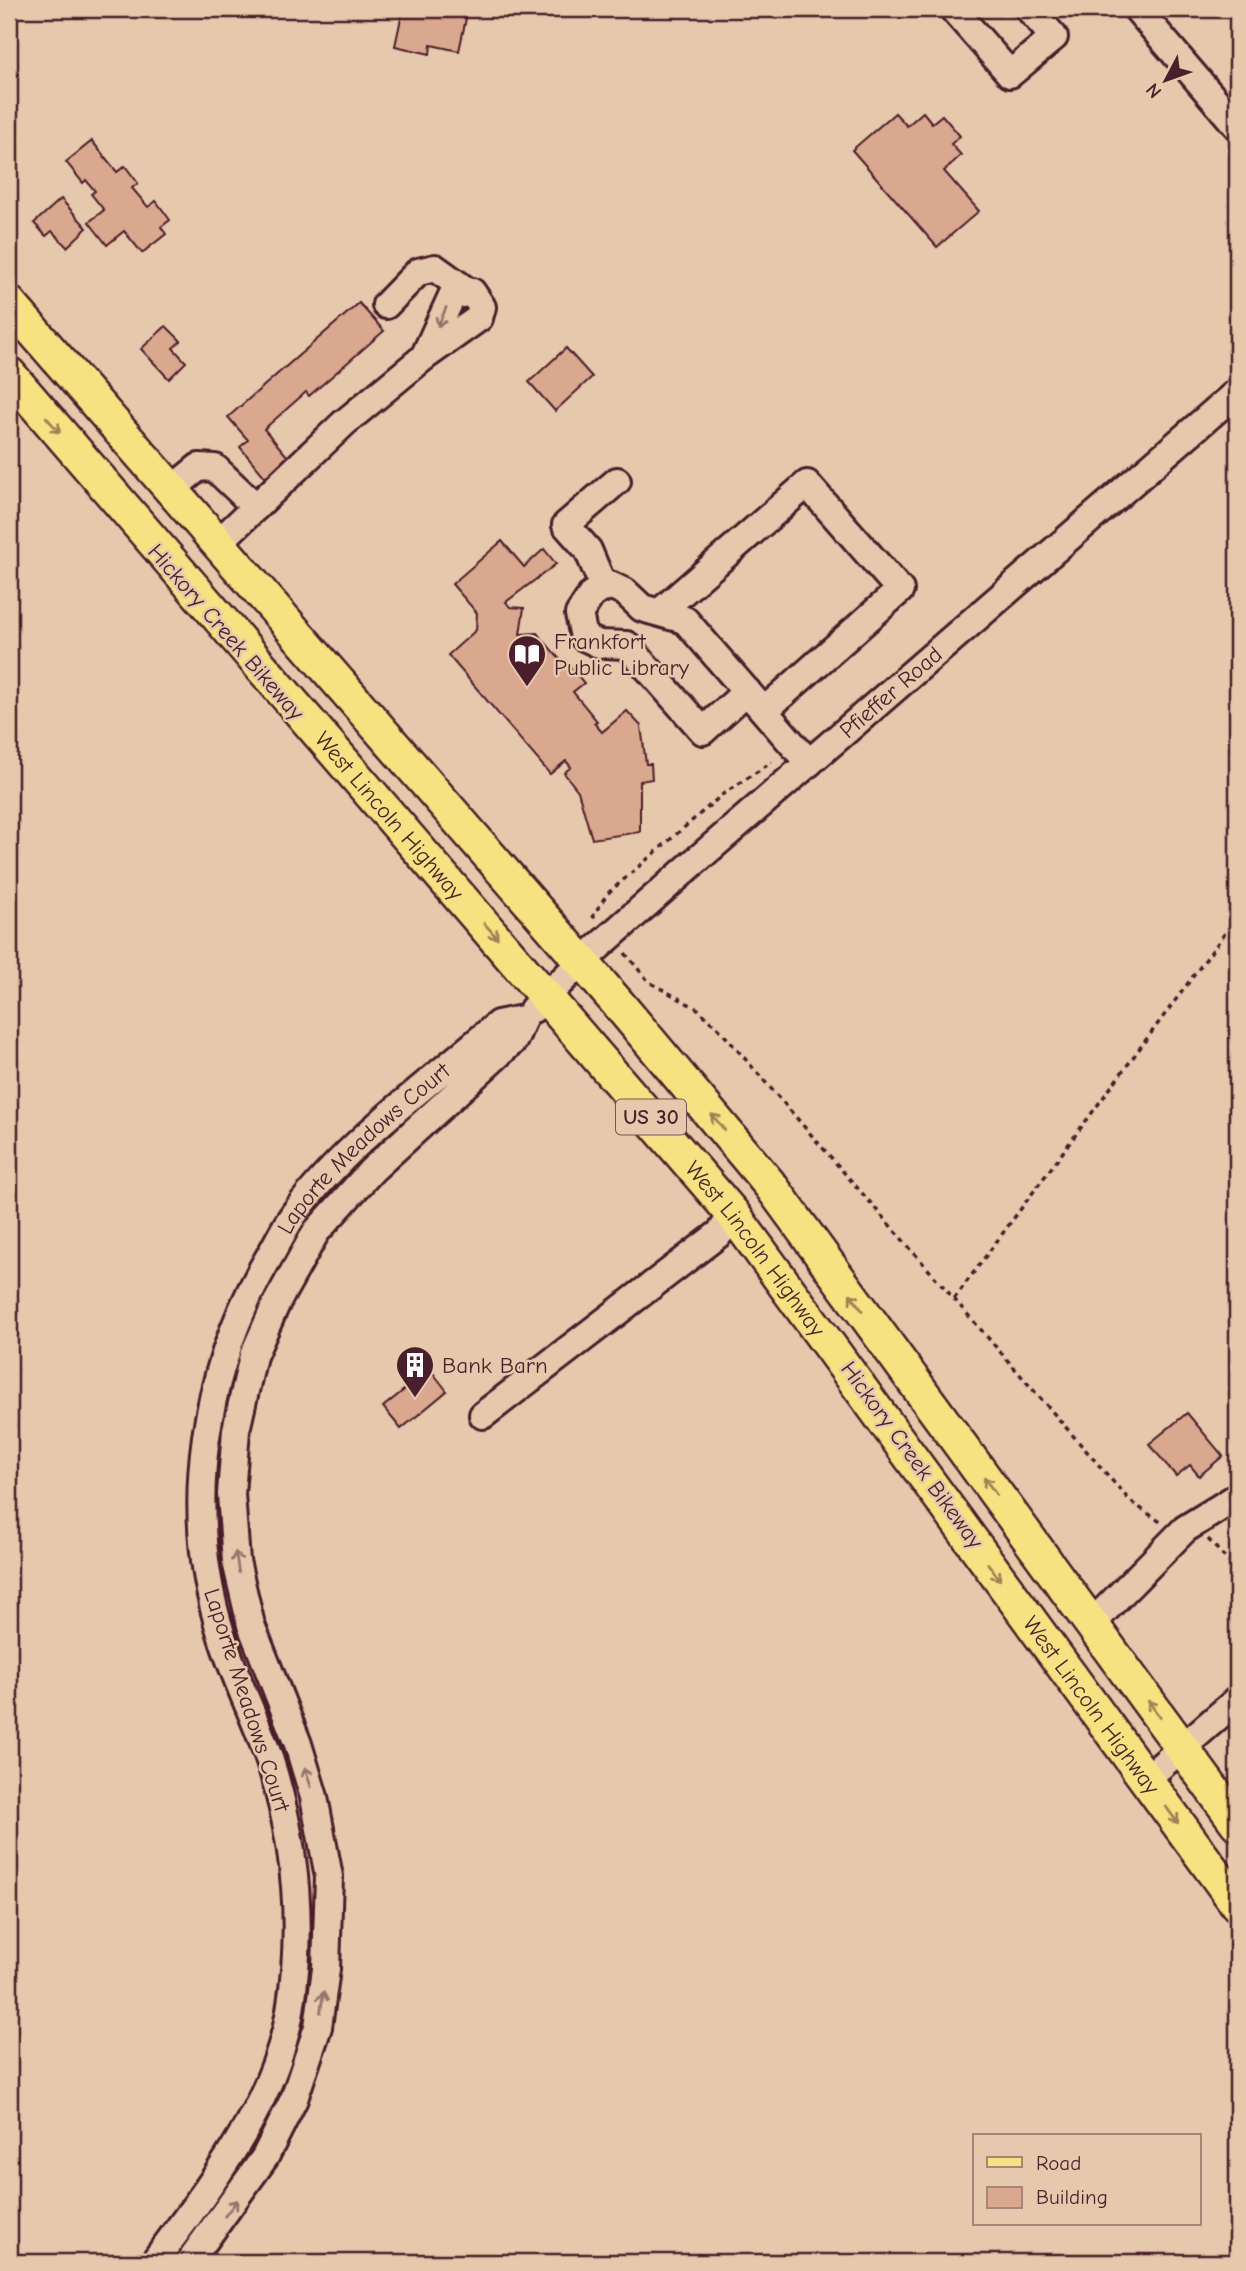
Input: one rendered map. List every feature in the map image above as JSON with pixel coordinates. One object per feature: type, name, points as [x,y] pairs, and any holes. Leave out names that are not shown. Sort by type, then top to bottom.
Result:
[{"type":"main road","name":"West Lincoln Highway","points":[[9,303],[581,962],[771,1186],[1237,1823]]},
{"type":"main road","name":"West Lincoln Highway","points":[[9,374],[733,1214],[1146,1779],[1231,1914]]},
{"type":"street","points":[[953,9],[1010,74],[1054,37],[1029,9]]},
{"type":"street","points":[[1137,9],[1232,110]]},
{"type":"street","points":[[218,543],[344,423],[424,357],[479,318],[482,307],[472,292],[435,268],[418,272],[386,305]]},
{"type":"street","name":"Pfieffer Road","points":[[547,995],[803,755],[1237,392]]},
{"type":"street","points":[[172,489],[200,467],[215,468],[256,507]]},
{"type":"street","points":[[604,588],[588,550],[566,525],[617,481]]},
{"type":"street","points":[[627,645],[651,610],[807,484],[900,590],[756,700],[704,732],[627,645],[599,644],[584,636],[579,614],[592,594],[610,584],[651,610],[685,620],[756,700],[803,755]]},
{"type":"street","name":"Laporte Meadows Court","points":[[189,2262],[265,2157],[294,2099],[318,2028],[326,1969],[328,1877],[314,1797],[298,1744],[251,1625],[236,1561],[231,1494],[236,1430],[253,1356],[277,1302],[316,1232],[372,1170],[514,1040],[523,1019],[547,995]]},
{"type":"street","name":"Laporte Meadows Court","points":[[154,2262],[239,2141],[270,2078],[290,2014],[297,1946],[297,1877],[290,1830],[269,1758],[221,1635],[208,1581],[200,1519],[211,1401],[230,1334],[246,1295],[296,1211],[347,1155],[498,1024],[523,1019]]},
{"type":"street","points":[[483,1415],[720,1233],[733,1214]]},
{"type":"street","points":[[1093,1627],[1104,1611],[1185,1529],[1237,1497]]},
{"type":"street","points":[[1146,1779],[1237,1700]]},
{"type":"path","points":[[593,916],[607,894],[723,794],[803,755]]},
{"type":"path","points":[[954,1299],[1237,917]]},
{"type":"path","points":[[649,982],[698,1009],[720,1030],[1130,1501],[1150,1518],[1206,1537],[1237,1571]]},
{"type":"path","points":[[1231,1914],[1237,1941]]},
{"type":"building","points":[[403,9],[468,9],[459,51],[431,45],[430,54],[395,46]]},
{"type":"building","points":[[923,112],[932,123],[942,115],[960,136],[951,144],[961,155],[944,171],[979,211],[937,247],[852,150],[895,113],[907,126]]},
{"type":"building","points":[[92,141],[117,172],[125,166],[138,183],[132,188],[148,207],[156,201],[170,220],[161,227],[166,234],[142,253],[124,231],[107,245],[89,222],[104,210],[91,194],[95,191],[86,180],[83,183],[66,162]]},
{"type":"building","points":[[61,199],[87,228],[67,247],[52,231],[46,236],[34,223]]},
{"type":"building","points":[[359,303],[384,331],[309,396],[306,392],[264,429],[293,463],[270,483],[240,447],[248,440],[228,417]]},
{"type":"building","points":[[166,326],[181,341],[173,348],[186,362],[169,379],[141,349]]},
{"type":"building","points":[[566,348],[592,377],[555,411],[529,382]]},
{"type":"building","name":"Frankfort Public Library","points":[[502,541],[524,567],[544,549],[556,564],[506,602],[510,607],[524,608],[520,634],[537,633],[562,662],[565,660],[584,683],[573,692],[597,721],[594,723],[602,732],[627,711],[641,726],[646,764],[651,764],[652,779],[640,781],[640,832],[592,839],[578,791],[564,773],[571,767],[566,761],[550,774],[448,655],[476,630],[477,613],[452,584]]},
{"type":"building","points":[[1237,1278],[1237,1311],[1232,1294]]},
{"type":"building","name":"Bank Barn","points":[[430,1369],[447,1391],[401,1429],[383,1407]]},
{"type":"building","points":[[1187,1413],[1223,1456],[1199,1476],[1190,1465],[1176,1476],[1149,1444]]},
{"type":"place","name":"Frankfort Public Library","points":[[527,688]]},
{"type":"place","name":"Bank Barn","points":[[415,1399]]}]
